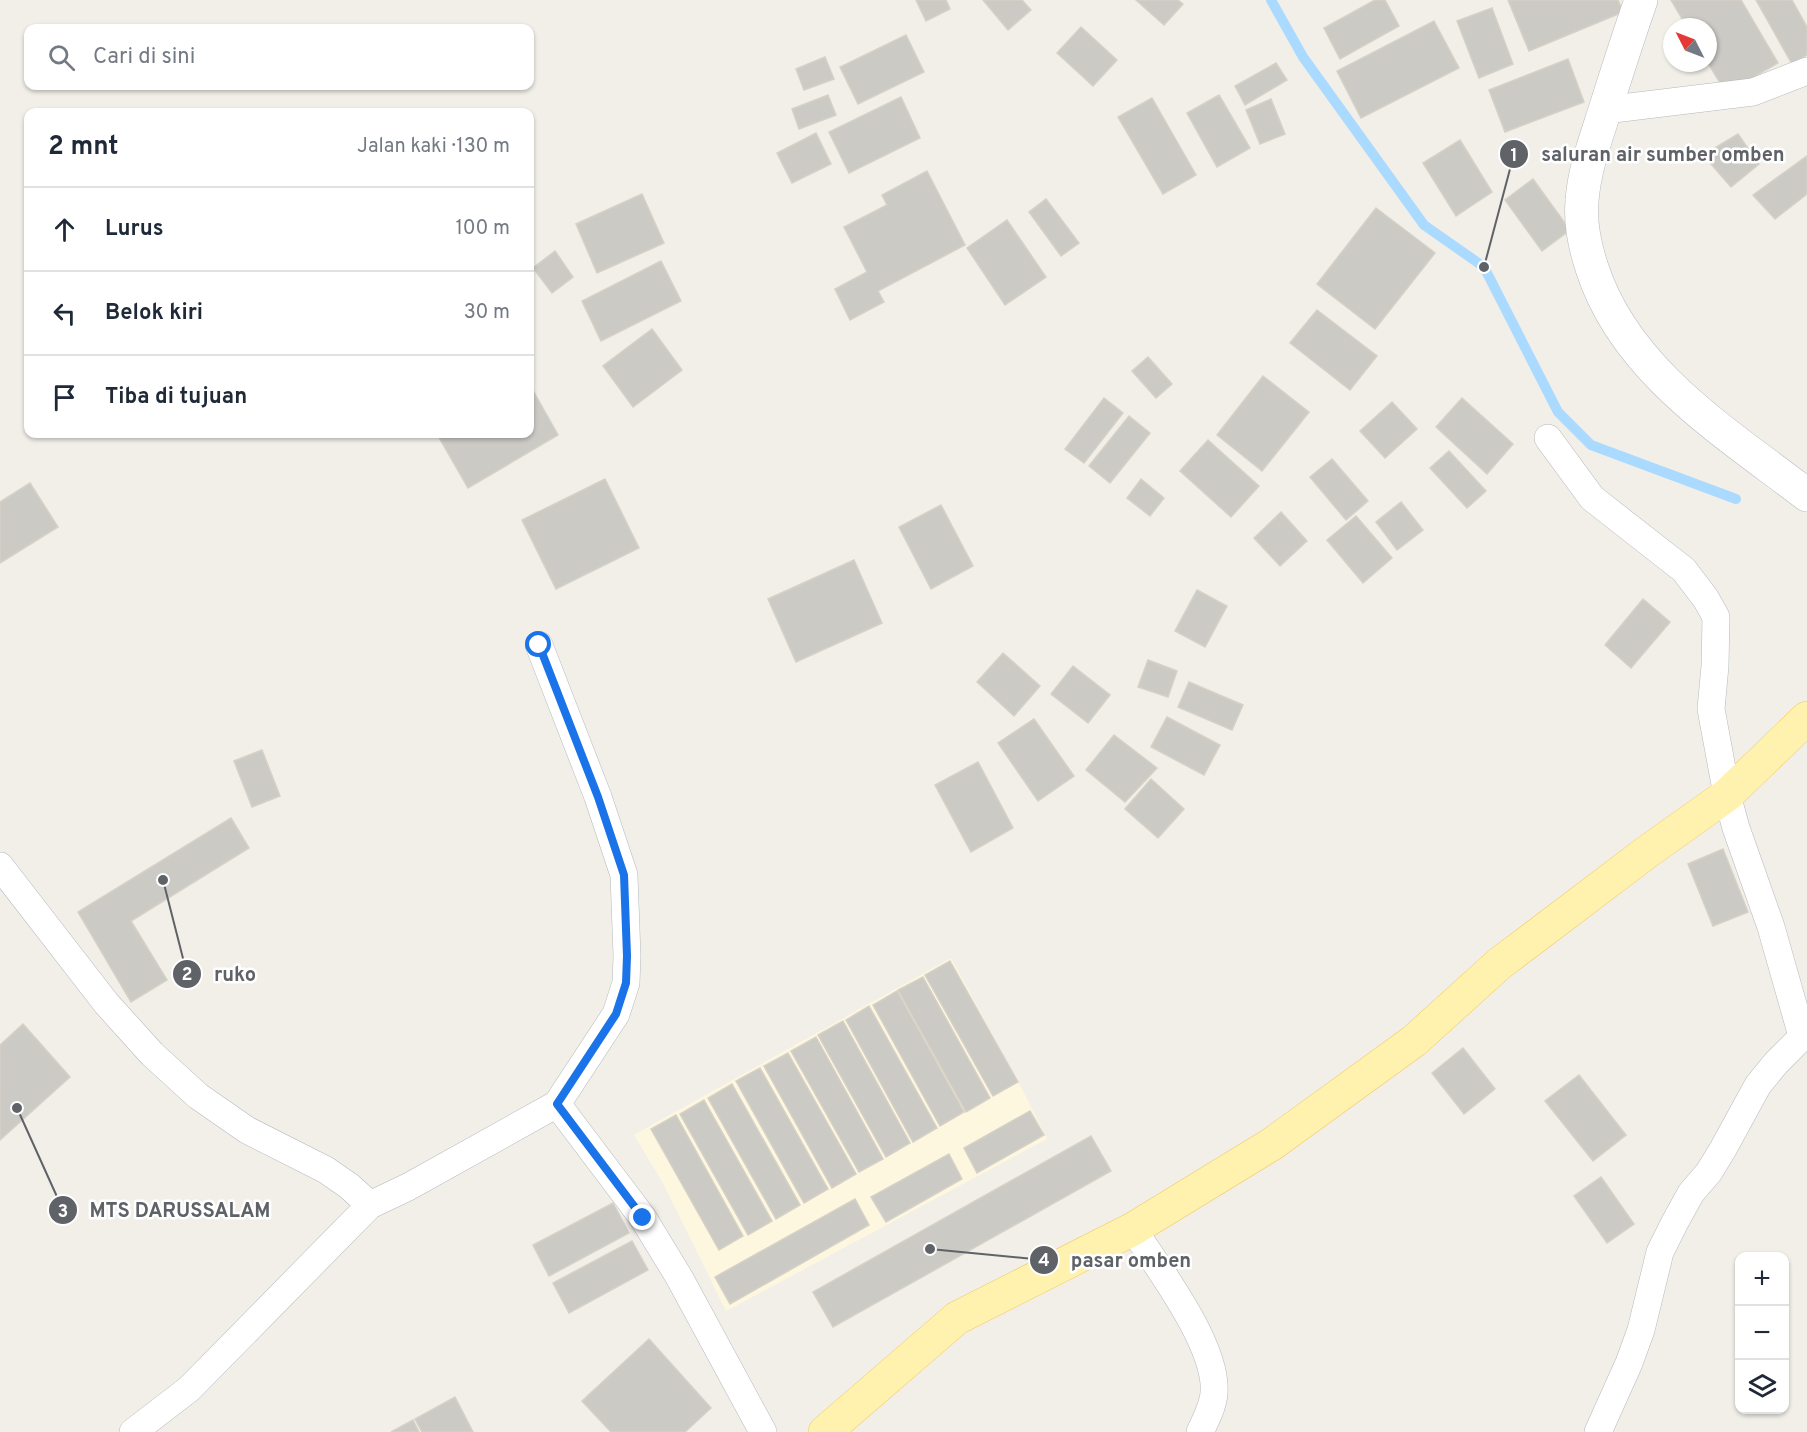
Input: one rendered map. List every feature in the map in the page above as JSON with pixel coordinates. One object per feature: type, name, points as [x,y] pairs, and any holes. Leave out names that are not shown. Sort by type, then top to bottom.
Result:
[{"type":"main road","points":[[825,1432],[860,1399],[957,1318],[1133,1229],[1272,1144],[1414,1041],[1508,957],[1727,795],[1807,718]]},
{"type":"street","points":[[1641,0],[1590,156],[1582,202],[1585,246],[1599,291],[1625,334],[1648,363],[1681,397],[1807,495]]},
{"type":"street","points":[[1605,110],[1753,92],[1807,71]]},
{"type":"street","points":[[1548,438],[1592,498],[1684,570],[1706,599],[1716,617],[1712,709],[1727,795],[1805,1034],[1758,1085],[1723,1149],[1709,1172],[1691,1193],[1675,1222],[1660,1252],[1637,1341],[1603,1429]]},
{"type":"street","points":[[133,1432],[189,1389],[370,1205],[557,1104],[616,1014],[626,983],[624,875],[598,797],[539,645]]},
{"type":"street","points":[[0,866],[106,1003],[152,1054],[190,1089],[247,1130],[326,1170],[370,1205]]},
{"type":"street","points":[[557,1104],[643,1218],[679,1277],[763,1432]]},
{"type":"street","points":[[1133,1229],[1186,1310],[1212,1369],[1214,1393],[1208,1418],[1200,1432]]},
{"type":"shaded area","points":[[951,958],[1047,1139],[726,1311],[664,1185],[634,1135]]},
{"type":"building","points":[[916,0],[946,0],[950,9],[926,21]]},
{"type":"building","points":[[983,0],[1022,0],[1031,10],[1008,30]]},
{"type":"building","points":[[1136,0],[1178,0],[1183,4],[1164,25]]},
{"type":"building","points":[[1375,0],[1385,0],[1399,26],[1340,59],[1324,28]]},
{"type":"building","points":[[1508,0],[1618,0],[1623,12],[1529,51]]},
{"type":"building","points":[[1671,0],[1741,0],[1778,63],[1726,93],[1713,72],[1717,72],[1717,18],[1682,18]]},
{"type":"building","points":[[1756,0],[1792,0],[1807,27],[1807,55],[1792,64]]},
{"type":"building","points":[[1492,8],[1513,64],[1479,78],[1457,21]]},
{"type":"building","points":[[1434,21],[1459,68],[1361,118],[1337,71]]},
{"type":"building","points":[[1081,27],[1117,60],[1093,86],[1057,53]]},
{"type":"building","points":[[906,35],[924,72],[858,104],[840,67]]},
{"type":"building","points":[[825,57],[834,79],[804,90],[796,69]]},
{"type":"building","points":[[1568,59],[1584,102],[1505,132],[1489,90]]},
{"type":"building","points":[[1276,63],[1287,80],[1245,105],[1235,86]]},
{"type":"building","points":[[828,95],[836,115],[799,129],[792,109]]},
{"type":"building","points":[[1219,95],[1250,148],[1217,167],[1187,113]]},
{"type":"building","points":[[901,97],[920,138],[849,173],[829,132]]},
{"type":"building","points":[[1152,98],[1196,175],[1163,194],[1118,117]]},
{"type":"building","points":[[1271,99],[1285,134],[1260,144],[1246,110]]},
{"type":"building","points":[[816,133],[831,164],[792,183],[777,153]]},
{"type":"building","points":[[1738,134],[1759,164],[1731,187],[1703,155]]},
{"type":"building","points":[[1460,140],[1492,192],[1456,216],[1423,163]]},
{"type":"building","points":[[1807,156],[1807,194],[1775,219],[1753,195]]},
{"type":"building","points":[[927,171],[965,245],[878,291],[884,302],[850,320],[835,289],[867,272],[844,227],[887,205],[882,195]]},
{"type":"building","points":[[1533,179],[1570,230],[1542,251],[1505,200]]},
{"type":"building","points":[[642,194],[664,243],[597,273],[576,224]]},
{"type":"building","points":[[1046,199],[1079,243],[1061,256],[1029,212]]},
{"type":"building","points":[[1376,208],[1435,253],[1375,329],[1317,284]]},
{"type":"building","points":[[1007,220],[1046,277],[1005,305],[967,248]]},
{"type":"building","points":[[555,251],[573,277],[552,293],[534,267]]},
{"type":"building","points":[[661,261],[681,301],[601,341],[582,301]]},
{"type":"building","points":[[1317,310],[1377,356],[1350,390],[1290,343]]},
{"type":"building","points":[[652,329],[682,370],[633,407],[603,366]]},
{"type":"building","points":[[1148,357],[1172,384],[1156,398],[1132,371]]},
{"type":"building","points":[[1263,376],[1309,412],[1262,471],[1217,435]]},
{"type":"building","points":[[534,392],[558,435],[468,488],[439,438],[534,438]]},
{"type":"building","points":[[1104,398],[1123,413],[1084,463],[1065,449]]},
{"type":"building","points":[[1462,398],[1513,444],[1487,474],[1436,427]]},
{"type":"building","points":[[1392,402],[1417,429],[1385,458],[1360,431]]},
{"type":"building","points":[[1129,416],[1150,433],[1110,483],[1089,466]]},
{"type":"building","points":[[1208,440],[1259,486],[1231,517],[1180,471]]},
{"type":"building","points":[[1449,451],[1486,491],[1467,508],[1430,468]]},
{"type":"building","points":[[1332,459],[1368,501],[1346,520],[1310,477]]},
{"type":"building","points":[[605,479],[639,548],[556,589],[522,520]]},
{"type":"building","points":[[1141,479],[1164,498],[1150,516],[1127,498]]},
{"type":"building","points":[[30,483],[58,527],[0,563],[0,502]]},
{"type":"building","points":[[1401,502],[1423,530],[1397,550],[1376,522]]},
{"type":"building","points":[[941,505],[973,566],[931,589],[899,527]]},
{"type":"building","points":[[1281,512],[1307,541],[1280,566],[1254,538]]},
{"type":"building","points":[[1356,516],[1392,558],[1363,583],[1327,540]]},
{"type":"building","points":[[854,560],[882,623],[796,662],[768,599]]},
{"type":"building","points":[[1197,590],[1227,606],[1205,647],[1175,631]]},
{"type":"building","points":[[1643,599],[1670,622],[1631,668],[1605,645]]},
{"type":"building","points":[[1003,653],[1040,686],[1014,716],[977,682]]},
{"type":"building","points":[[1148,660],[1177,671],[1168,697],[1138,687]]},
{"type":"building","points":[[1073,666],[1110,695],[1088,723],[1051,694]]},
{"type":"building","points":[[1189,682],[1243,705],[1232,730],[1178,707]]},
{"type":"building","points":[[1167,717],[1220,745],[1204,775],[1151,747]]},
{"type":"building","points":[[1034,719],[1074,776],[1038,801],[998,743]]},
{"type":"building","points":[[1114,735],[1157,768],[1125,802],[1086,770]]},
{"type":"building","points":[[262,750],[280,796],[252,807],[234,761]]},
{"type":"building","points":[[978,762],[1013,828],[971,852],[935,785]]},
{"type":"building","points":[[1151,779],[1184,809],[1158,838],[1125,809]]},
{"type":"building","points":[[231,818],[249,848],[131,921],[167,980],[131,1002],[78,912]]},
{"type":"building","points":[[1723,849],[1748,912],[1713,926],[1688,864]]},
{"type":"building","points":[[950,961],[1018,1082],[993,1096],[925,975]]},
{"type":"building","points":[[923,977],[990,1098],[966,1112],[898,990]]},
{"type":"building","points":[[897,991],[964,1112],[940,1126],[873,1005]]},
{"type":"building","points":[[869,1006],[937,1128],[913,1142],[846,1020]]},
{"type":"building","points":[[843,1021],[910,1143],[886,1157],[818,1035]]},
{"type":"building","points":[[23,1024],[70,1077],[0,1140],[0,1045]]},
{"type":"building","points":[[816,1037],[883,1159],[859,1172],[791,1051]]},
{"type":"building","points":[[1463,1048],[1495,1089],[1464,1114],[1432,1073]]},
{"type":"building","points":[[788,1053],[856,1174],[832,1188],[764,1066]]},
{"type":"building","points":[[760,1068],[828,1189],[804,1203],[736,1081]]},
{"type":"building","points":[[1579,1075],[1626,1135],[1593,1161],[1545,1101]]},
{"type":"building","points":[[732,1084],[800,1205],[776,1219],[708,1098]]},
{"type":"building","points":[[704,1100],[772,1221],[748,1235],[680,1114]]},
{"type":"building","points":[[1030,1111],[1044,1135],[977,1173],[964,1148]]},
{"type":"building","points":[[676,1115],[743,1236],[719,1250],[651,1129]]},
{"type":"building","points":[[1091,1136],[1111,1171],[833,1327],[813,1292]]},
{"type":"building","points":[[949,1154],[962,1179],[886,1222],[871,1197]]},
{"type":"building","points":[[1601,1177],[1634,1224],[1607,1243],[1574,1196]]},
{"type":"building","points":[[855,1199],[869,1225],[730,1304],[715,1277]]},
{"type":"building","points":[[613,1203],[629,1233],[549,1276],[533,1245]]},
{"type":"building","points":[[632,1241],[648,1270],[569,1313],[553,1283]]},
{"type":"building","points":[[649,1339],[711,1408],[685,1432],[611,1432],[582,1401]]},
{"type":"building","points":[[455,1397],[473,1432],[422,1432],[415,1419]]},
{"type":"building","points":[[413,1420],[419,1432],[391,1432]]},
{"type":"waterway","points":[[1271,0],[1303,57],[1424,225],[1484,267],[1558,412],[1591,445],[1736,499]]},
{"type":"place","name":"saluran air sumber omben","points":[[1484,267]]},
{"type":"place","name":"ruko","points":[[163,880]]},
{"type":"place","name":"MTS DARUSSALAM","points":[[17,1108]]},
{"type":"place","name":"pasar omben","points":[[930,1249]]},
{"type":"route","points":[[539,645],[598,797],[624,875],[626,983],[616,1014],[557,1104],[643,1218]]}]
